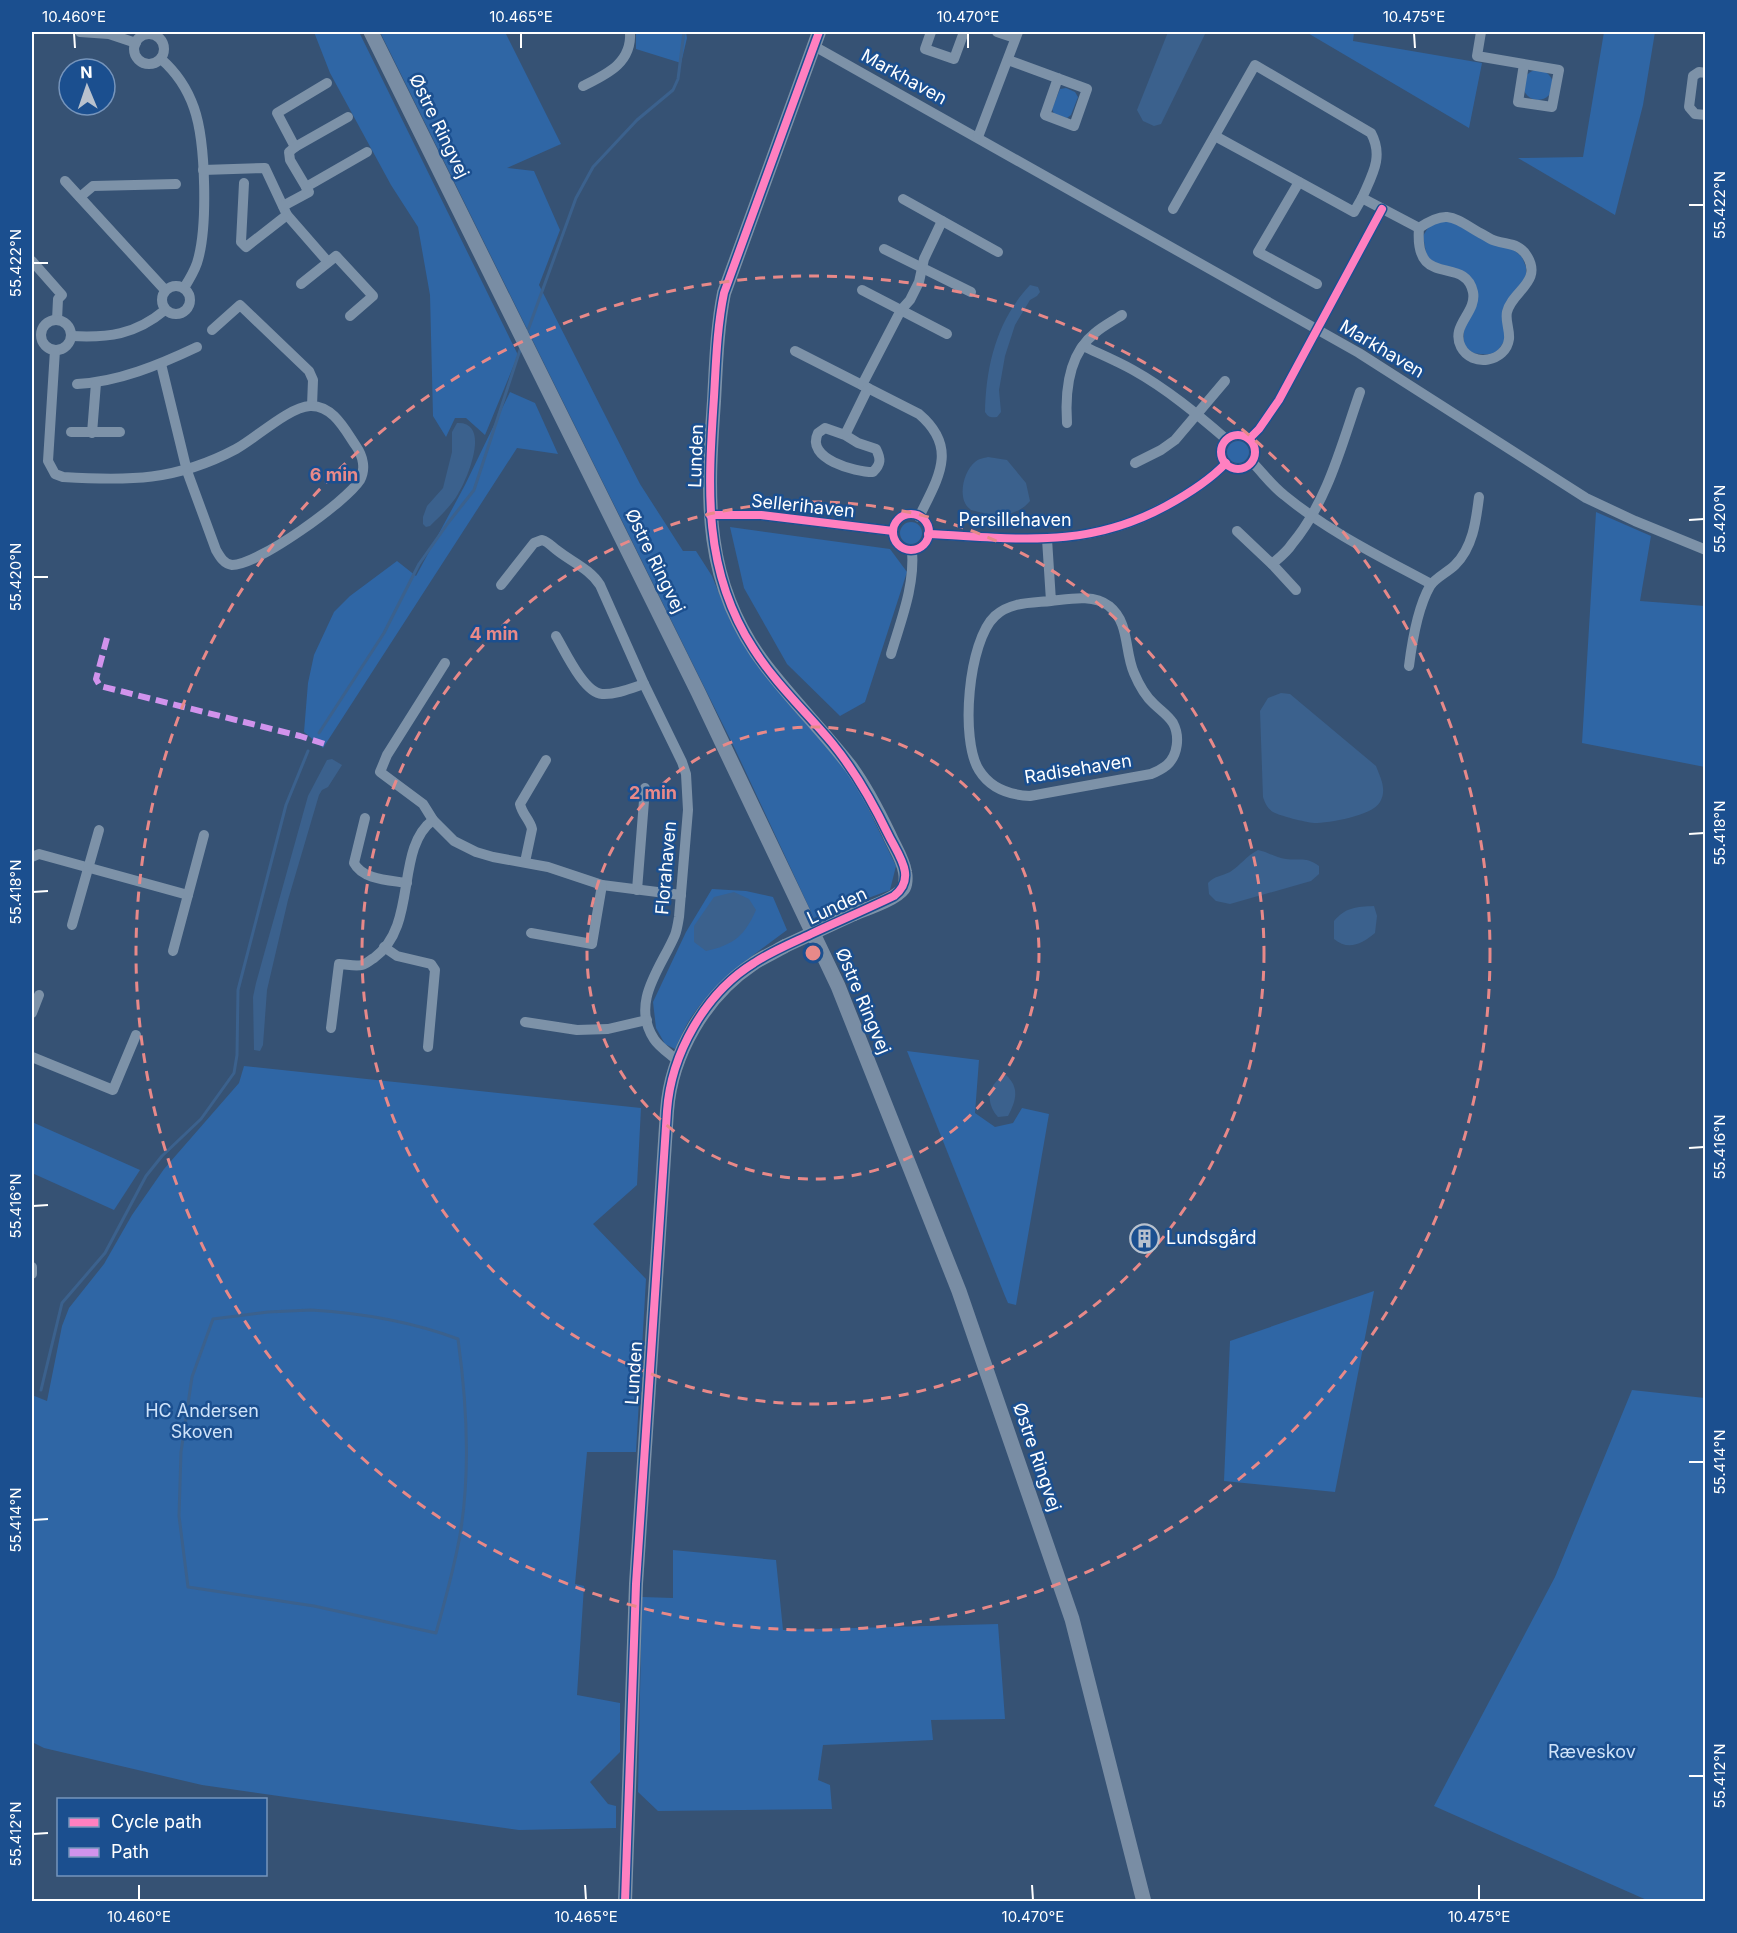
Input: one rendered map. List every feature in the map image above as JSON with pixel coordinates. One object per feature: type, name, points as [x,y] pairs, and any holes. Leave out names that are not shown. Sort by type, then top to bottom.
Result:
[{"type":"main road","name":"Østre Ringvej","points":[[371,32],[698,692],[838,986],[958,1291],[1072,1619],[1144,1902]]},
{"type":"street","points":[[80,32],[109,34],[136,43]]},
{"type":"street","points":[[583,86],[616,67],[628,49],[630,32]]},
{"type":"street","name":"Lunden","points":[[625,1902],[636,1584],[651,1340],[671,1083],[678,1061],[694,1027],[716,997],[753,963],[894,896],[902,890],[906,880],[902,863],[877,811],[852,769],[766,667],[742,630],[716,558],[710,515],[711,446],[719,317],[724,292],[819,32]]},
{"type":"street","name":"Markhaven","points":[[931,32],[925,49],[954,59],[964,32]]},
{"type":"street","points":[[978,137],[1017,35],[996,32]]},
{"type":"street","points":[[1481,32],[1477,56],[1524,64],[1558,70],[1552,107],[1518,102],[1524,64]]},
{"type":"street","points":[[158,34],[164,46],[161,59],[152,64],[142,62],[135,53],[136,43],[145,35],[158,34]]},
{"type":"street","name":"Markhaven","points":[[814,46],[1317,328],[1586,498],[1706,550]]},
{"type":"street","points":[[161,59],[179,79],[194,108],[199,128],[203,170],[201,246],[196,264],[184,288]]},
{"type":"street","points":[[1008,60],[1058,78],[1088,89],[1074,126],[1045,115],[1058,78]]},
{"type":"street","points":[[1173,209],[1255,65],[1371,133],[1378,151],[1377,164],[1354,212],[1215,136]]},
{"type":"street","points":[[1706,73],[1699,72],[1693,76],[1689,107],[1695,114],[1706,115]]},
{"type":"street","points":[[295,147],[277,113],[327,83]]},
{"type":"street","points":[[244,183],[241,242],[246,247],[285,210],[309,192],[290,160],[289,152],[348,117]]},
{"type":"street","points":[[306,187],[367,152]]},
{"type":"street","points":[[203,170],[265,168],[285,210],[328,262]]},
{"type":"street","points":[[65,181],[165,290]]},
{"type":"street","points":[[1299,182],[1258,252],[1317,284]]},
{"type":"street","points":[[80,197],[93,186],[176,184]]},
{"type":"street","points":[[1362,198],[1419,228]]},
{"type":"street","points":[[903,199],[998,252]]},
{"type":"street","points":[[1250,439],[1279,400],[1382,209]]},
{"type":"street","points":[[1444,216],[1455,218],[1495,241],[1515,244],[1528,258],[1531,265],[1529,280],[1513,299],[1508,310],[1509,339],[1506,348],[1494,358],[1485,361],[1475,360],[1461,347],[1458,334],[1460,325],[1470,310],[1473,293],[1470,283],[1465,277],[1435,269],[1426,264],[1420,254],[1419,228],[1434,218],[1444,216]]},
{"type":"street","points":[[845,435],[901,310],[910,300],[919,282],[924,259],[942,221]]},
{"type":"street","points":[[884,249],[971,292]]},
{"type":"street","points":[[302,284],[336,256],[373,296],[354,312],[350,299]]},
{"type":"street","points":[[32,261],[63,295],[58,299],[57,320]]},
{"type":"street","points":[[172,286],[184,288],[190,299],[185,311],[173,314],[165,310],[161,298],[165,290],[172,286]]},
{"type":"street","points":[[862,290],[948,334]]},
{"type":"street","points":[[212,330],[240,305],[309,371],[314,380],[312,406]]},
{"type":"street","points":[[70,336],[123,334],[140,327],[165,310]]},
{"type":"street","points":[[1067,423],[1067,392],[1071,370],[1083,346],[1094,333],[1122,315]]},
{"type":"street","points":[[57,320],[68,327],[70,340],[64,347],[55,350],[43,343],[36,333],[48,322],[57,320]]},
{"type":"street","points":[[1083,346],[1132,369],[1172,394],[1226,439]]},
{"type":"street","points":[[77,384],[96,383],[161,364],[197,347]]},
{"type":"street","points":[[55,350],[48,461],[55,474],[63,477],[127,480],[187,471],[239,447],[297,409],[312,406],[327,410],[337,418],[361,453],[364,465],[361,479],[350,491],[299,533],[242,563],[230,565],[223,561],[216,550],[187,471],[161,364]]},
{"type":"street","points":[[795,351],[919,414],[932,426],[941,451],[940,474],[919,517]]},
{"type":"street","points":[[1135,463],[1175,440],[1225,381]]},
{"type":"street","points":[[92,433],[96,383]]},
{"type":"street","points":[[1272,564],[1292,545],[1312,516],[1324,492],[1360,392]]},
{"type":"street","points":[[821,429],[833,429],[845,435],[876,449],[881,458],[873,472],[842,465],[825,457],[816,448],[816,437],[821,429]]},
{"type":"street","points":[[71,432],[120,432]]},
{"type":"street","points":[[1238,435],[1250,439],[1255,448],[1252,462],[1245,468],[1237,469],[1226,463],[1221,451],[1226,439],[1238,435]]},
{"type":"street","points":[[1252,462],[1282,494],[1312,516],[1339,534],[1431,584]]},
{"type":"street","name":"Persillehaven","points":[[928,534],[1047,539],[1072,537],[1112,528],[1150,515],[1185,496],[1216,474],[1226,463]]},
{"type":"street","points":[[1409,666],[1413,633],[1431,584],[1456,564],[1470,544],[1479,497]]},
{"type":"street","name":"Sellerihaven","points":[[710,515],[761,515],[893,531]]},
{"type":"street","points":[[904,516],[919,517],[926,524],[927,538],[922,546],[907,550],[898,545],[893,536],[896,522],[904,516]]},
{"type":"street","points":[[1237,531],[1272,564],[1296,591]]},
{"type":"street","points":[[1047,539],[1051,601]]},
{"type":"street","name":"Florahaven","points":[[501,585],[534,543],[542,540],[548,542],[597,579],[686,774],[688,810],[676,933],[651,983],[645,1002],[646,1020]]},
{"type":"street","points":[[891,654],[912,582],[914,565],[912,550]]},
{"type":"street","name":"Radisehaven","points":[[1087,598],[1100,601],[1110,607],[1119,617],[1126,636],[1128,657],[1142,690],[1174,724],[1177,733],[1175,753],[1167,766],[1150,774],[1030,796],[1019,796],[996,787],[980,772],[970,746],[970,700],[972,668],[982,632],[995,616],[1015,604],[1051,601],[1087,598]]},
{"type":"street","points":[[556,636],[578,674],[592,690],[602,694],[644,684]]},
{"type":"street","points":[[445,663],[387,755],[380,772],[423,804],[433,820],[454,841],[476,852],[548,867],[602,885],[681,895]]},
{"type":"street","points":[[525,862],[532,829],[520,804],[546,760]]},
{"type":"street","points":[[637,890],[645,788]]},
{"type":"street","points":[[365,818],[354,863],[358,870],[366,875],[406,883]]},
{"type":"street","points":[[331,1028],[339,963],[363,965],[384,947],[402,913],[416,840],[427,824],[433,820]]},
{"type":"street","points":[[72,925],[99,830]]},
{"type":"street","points":[[173,951],[204,835]]},
{"type":"street","points":[[32,857],[39,854],[188,895]]},
{"type":"street","points":[[531,933],[592,944],[602,885]]},
{"type":"street","points":[[384,947],[397,956],[431,964],[435,970],[428,1047]]},
{"type":"street","points":[[32,1013],[39,995]]},
{"type":"street","points":[[525,1022],[577,1030],[608,1029],[646,1020],[654,1039],[678,1061]]},
{"type":"street","points":[[32,1057],[113,1090],[136,1035]]},
{"type":"street","points":[[32,1267],[32,1274]]},
{"type":"green space","points":[[314,32],[359,32],[518,355],[485,435],[466,418],[455,418],[446,437],[433,416],[430,295],[418,227],[391,185],[330,73]]},
{"type":"green space","points":[[380,32],[505,32],[561,144],[507,168],[534,171],[560,230],[539,285],[640,484],[683,551],[696,551],[712,576],[731,623],[755,662],[851,773],[896,866],[890,890],[814,918],[735,749]]},
{"type":"green space","points":[[636,32],[686,32],[687,38],[681,63],[636,49]]},
{"type":"green space","points":[[1306,32],[1354,32],[1353,41],[1482,63],[1469,128]]},
{"type":"green space","points":[[1604,32],[1655,32],[1643,105],[1615,215],[1518,158],[1583,157]]},
{"type":"green space","points":[[1538,70],[1544,71],[1552,79],[1552,91],[1544,99],[1538,100],[1532,99],[1524,91],[1523,85],[1524,79],[1532,71]]},
{"type":"green space","points":[[1066,88],[1075,92],[1078,97],[1071,115],[1067,118],[1054,114],[1052,109],[1060,89]]},
{"type":"green space","points":[[1440,221],[1451,222],[1514,250],[1522,257],[1526,267],[1526,277],[1513,294],[1505,340],[1496,353],[1480,354],[1470,351],[1465,345],[1465,326],[1477,293],[1442,266],[1427,258],[1423,236],[1429,226]]},
{"type":"green space","points":[[510,392],[535,403],[558,454],[517,448],[323,748],[304,732],[308,683],[314,655],[334,612],[350,596],[397,561],[416,576],[465,485]]},
{"type":"green space","points":[[1238,441],[1246,444],[1249,452],[1246,460],[1238,463],[1230,460],[1227,452],[1230,444]]},
{"type":"green space","points":[[1596,512],[1651,536],[1640,601],[1705,606],[1705,767],[1582,743]]},
{"type":"green space","points":[[911,522],[919,525],[922,533],[919,541],[911,544],[903,541],[900,533],[903,525]]},
{"type":"green space","points":[[730,527],[890,549],[907,572],[865,702],[840,716],[787,664],[744,588]]},
{"type":"green space","points":[[712,889],[746,891],[773,897],[787,930],[734,970],[710,993],[690,1019],[675,1049],[665,1044],[656,1028],[653,1002],[686,932]]},
{"type":"green space","points":[[907,1051],[979,1060],[975,1113],[995,1127],[1013,1123],[1022,1108],[1049,1114],[1016,1305],[1008,1303]]},
{"type":"green space","name":"HC Andersen Skoven","points":[[244,1066],[641,1108],[637,1185],[593,1224],[646,1279],[636,1452],[587,1452],[575,1584],[584,1586],[577,1695],[620,1703],[620,1752],[590,1782],[608,1804],[616,1806],[616,1828],[519,1830],[202,1785],[44,1748],[32,1742],[32,1395],[47,1401],[62,1326],[69,1308],[104,1264],[132,1215],[164,1169],[239,1083]]},
{"type":"green space","points":[[32,1122],[140,1170],[114,1210],[32,1173]]},
{"type":"green space","points":[[1374,1291],[1335,1492],[1224,1481],[1230,1341]]},
{"type":"green space","name":"Ræveskov","points":[[1632,1390],[1705,1398],[1705,1901],[1649,1901],[1434,1806],[1555,1577]]},
{"type":"green space","points":[[673,1550],[776,1560],[783,1630],[998,1624],[1005,1719],[931,1720],[933,1740],[823,1745],[818,1780],[830,1785],[832,1809],[658,1811],[638,1792],[642,1597],[673,1598]]},
{"type":"shaded area","points":[[1168,32],[1206,32],[1161,124],[1154,126],[1143,121],[1137,110]]},
{"type":"shaded area","points":[[1030,285],[1038,287],[1040,292],[1030,300],[1015,325],[1005,356],[999,390],[1001,412],[997,417],[990,417],[985,412],[991,360],[1009,313]]},
{"type":"shaded area","points":[[457,423],[467,425],[473,431],[475,441],[471,465],[455,498],[430,526],[426,527],[423,524],[423,517],[427,506],[443,488],[452,452],[452,432]]},
{"type":"shaded area","points":[[988,457],[1007,460],[1026,483],[1030,501],[1024,507],[1010,513],[995,515],[971,510],[966,505],[963,498],[963,487],[966,475],[975,462]]},
{"type":"shaded area","points":[[1281,693],[1290,694],[1376,766],[1383,789],[1382,798],[1375,807],[1350,818],[1314,823],[1281,815],[1268,807],[1263,797],[1260,711],[1268,698]]},
{"type":"shaded area","points":[[332,759],[342,765],[328,787],[319,795],[288,900],[267,990],[263,1045],[260,1051],[254,1050],[253,997],[256,983],[308,796],[327,760]]},
{"type":"shaded area","points":[[1258,850],[1282,858],[1310,861],[1319,866],[1319,874],[1311,881],[1230,904],[1216,901],[1209,894],[1208,883],[1215,877],[1230,872]]},
{"type":"shaded area","points":[[734,892],[749,899],[756,910],[737,938],[724,946],[706,951],[694,942],[694,926],[714,897]]},
{"type":"shaded area","points":[[1374,906],[1377,916],[1375,933],[1355,945],[1344,945],[1334,939],[1334,921],[1338,916],[1352,909]]},
{"type":"shaded area","points":[[1006,1075],[1015,1090],[1015,1100],[1008,1116],[998,1117],[991,1106],[990,1094],[995,1083]]},
{"type":"waterway","points":[[528,330],[576,198],[593,167],[637,120],[673,90],[678,79],[684,32]]},
{"type":"waterway","points":[[319,733],[384,633],[419,564],[474,490],[520,350]]},
{"type":"waterway","points":[[41,1390],[62,1303],[105,1253],[146,1176],[162,1156],[201,1119],[234,1073],[237,1055],[238,990],[286,805],[308,751]]},
{"type":"waterway","points":[[311,1310],[386,1319],[422,1327],[458,1339],[464,1388],[466,1486],[458,1548],[436,1633],[314,1606],[188,1587],[179,1516],[181,1452],[192,1377],[213,1319],[268,1312],[311,1310]]},
{"type":"marked path","points":[[107,638],[96,679],[100,686],[328,745]]},
{"type":"cycle path","points":[[625,1902],[636,1584],[667,1111],[675,1068],[683,1047],[706,1008],[736,976],[775,951],[894,896],[901,889],[905,874],[897,851],[856,776],[832,743],[771,673],[736,618],[717,558],[712,527],[710,463],[717,345],[724,293],[819,32]]},
{"type":"cycle path","points":[[1249,439],[1259,429],[1279,400],[1382,209]]},
{"type":"cycle path","points":[[1238,435],[1250,440],[1255,452],[1250,464],[1238,469],[1226,464],[1221,452],[1226,440],[1238,435]]},
{"type":"cycle path","points":[[928,534],[1050,538],[1107,530],[1166,506],[1190,492],[1226,463]]},
{"type":"cycle path","points":[[911,514],[923,520],[929,532],[923,544],[911,550],[899,544],[893,532],[899,520],[911,514]]},
{"type":"cycle path","points":[[710,515],[761,515],[893,531]]},
{"type":"place","name":"Lundsgård","points":[[1145,1238]]}]
